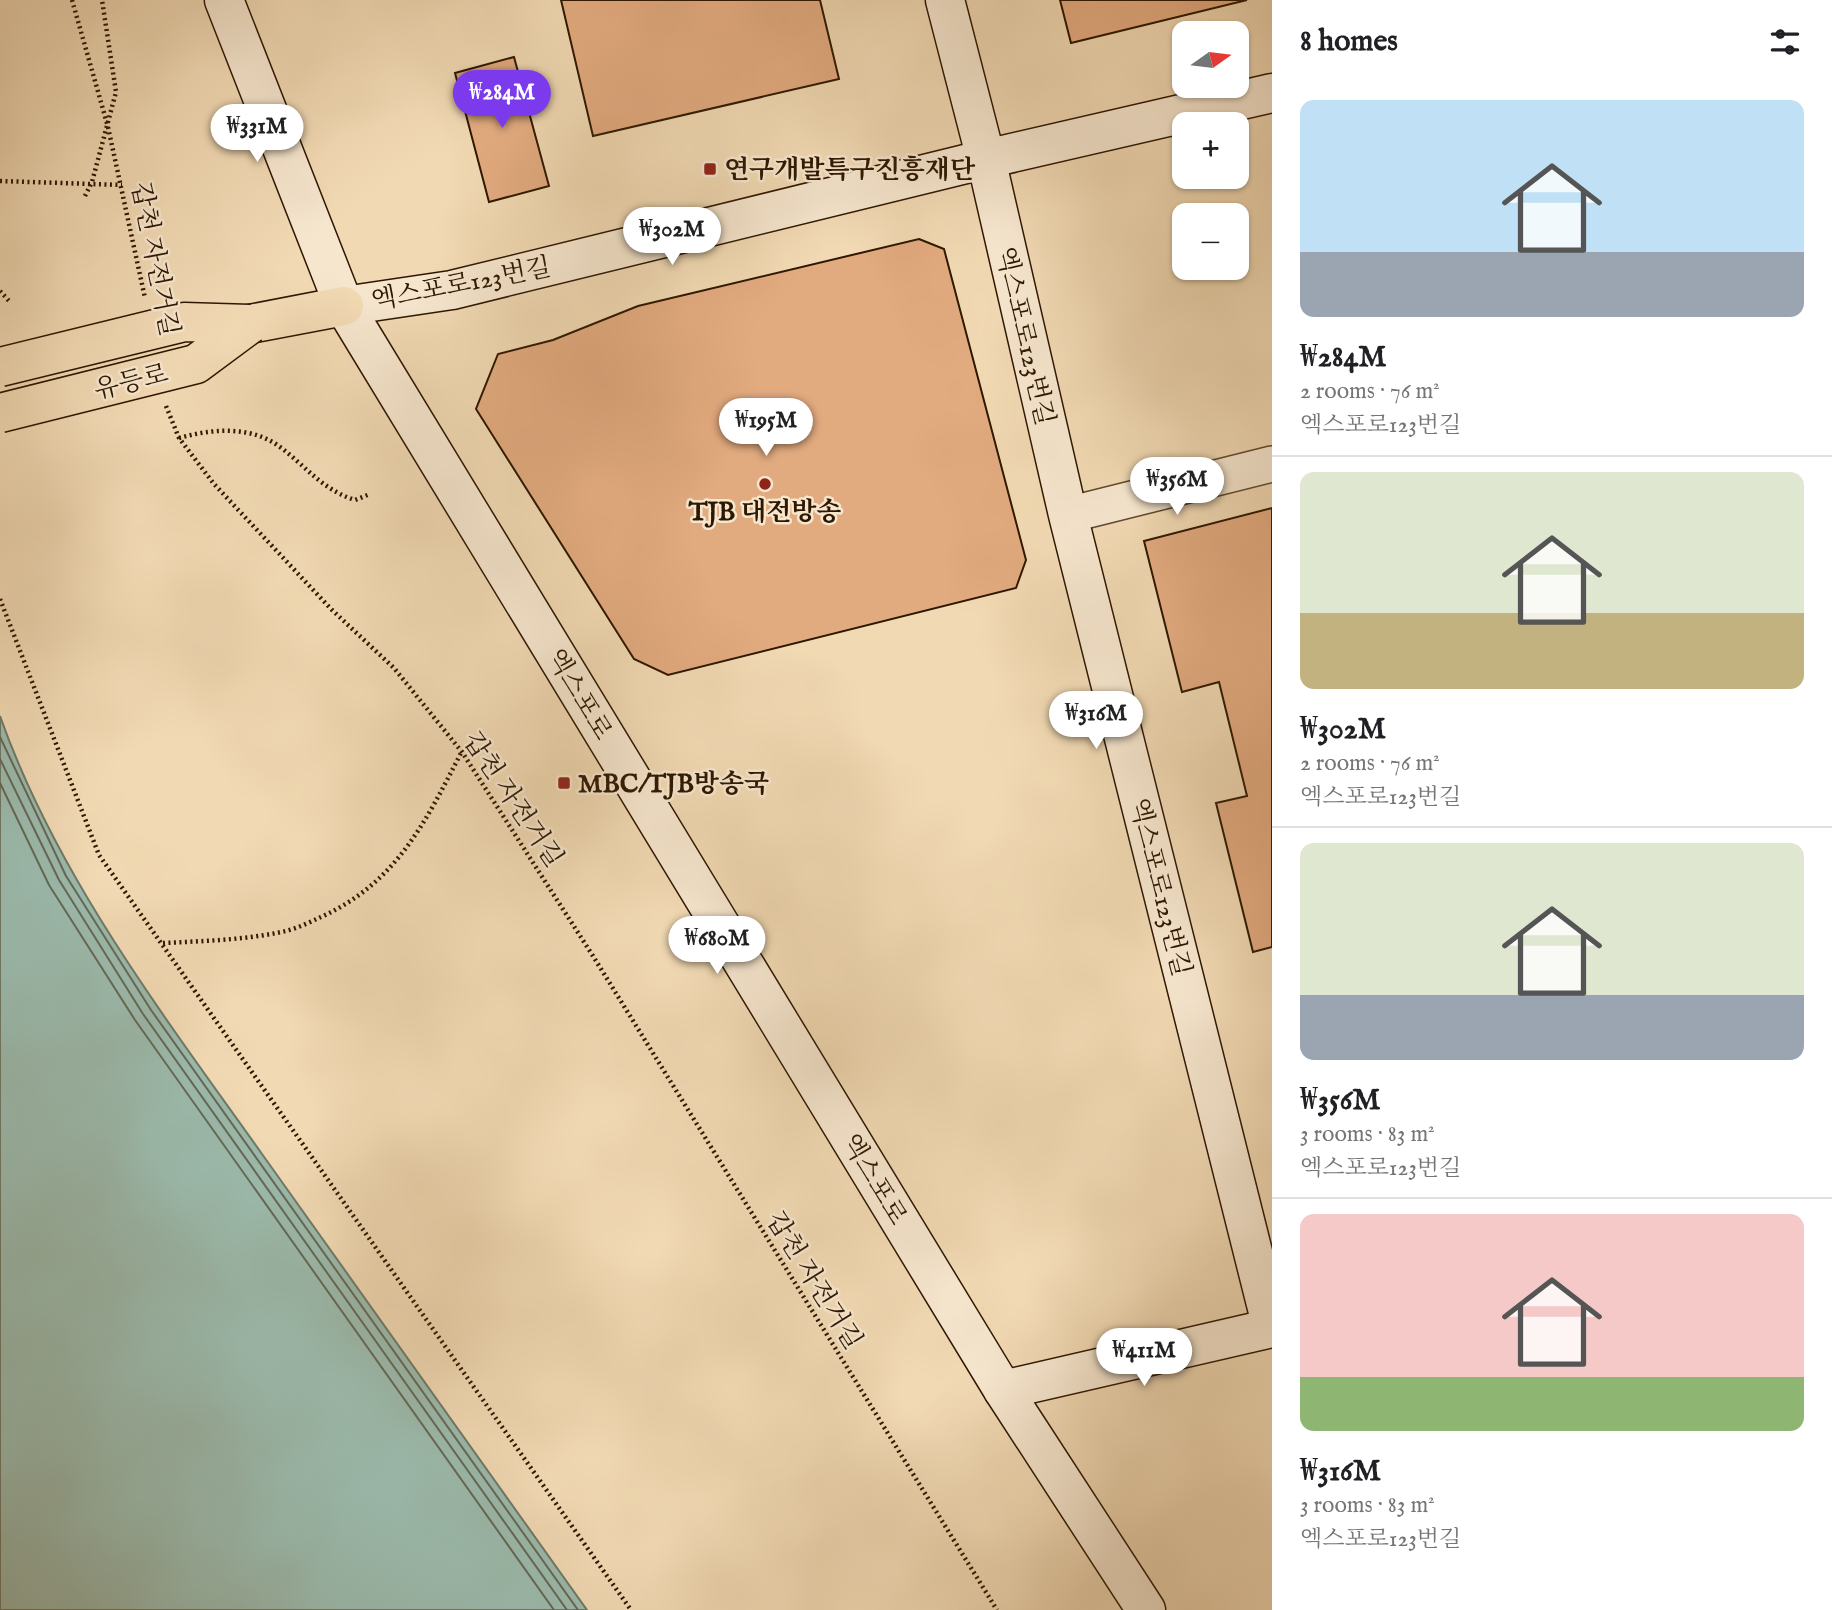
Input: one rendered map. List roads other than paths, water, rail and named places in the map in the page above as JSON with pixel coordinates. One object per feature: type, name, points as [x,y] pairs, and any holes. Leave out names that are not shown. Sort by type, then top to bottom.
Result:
[{"type":"main road","name":"유등로","points":[[0,367],[184,322],[250,324],[344,306]]},
{"type":"main road","name":"유등로","points":[[0,413],[196,364],[250,324]]},
{"type":"street","name":"엑스포로","points":[[224,0],[344,306],[1003,1390],[1146,1610]]},
{"type":"street","name":"엑스포로123번길","points":[[945,0],[986,159],[1068,515],[1272,1328]]},
{"type":"street","name":"엑스포로123번길","points":[[344,306],[452,290],[986,159],[1272,93]]},
{"type":"street","points":[[1068,515],[1272,464]]},
{"type":"street","points":[[1003,1390],[1272,1328]]},
{"type":"water","points":[[0,716],[51,833],[116,944],[188,1050],[587,1610],[0,1610]]},
{"type":"place","name":"연구개발특구진흥재단","points":[[710,169]]},
{"type":"place","name":"TJB 대전방송","points":[[765,484]]},
{"type":"place","name":"MBC/TJB방송국","points":[[564,783]]}]
